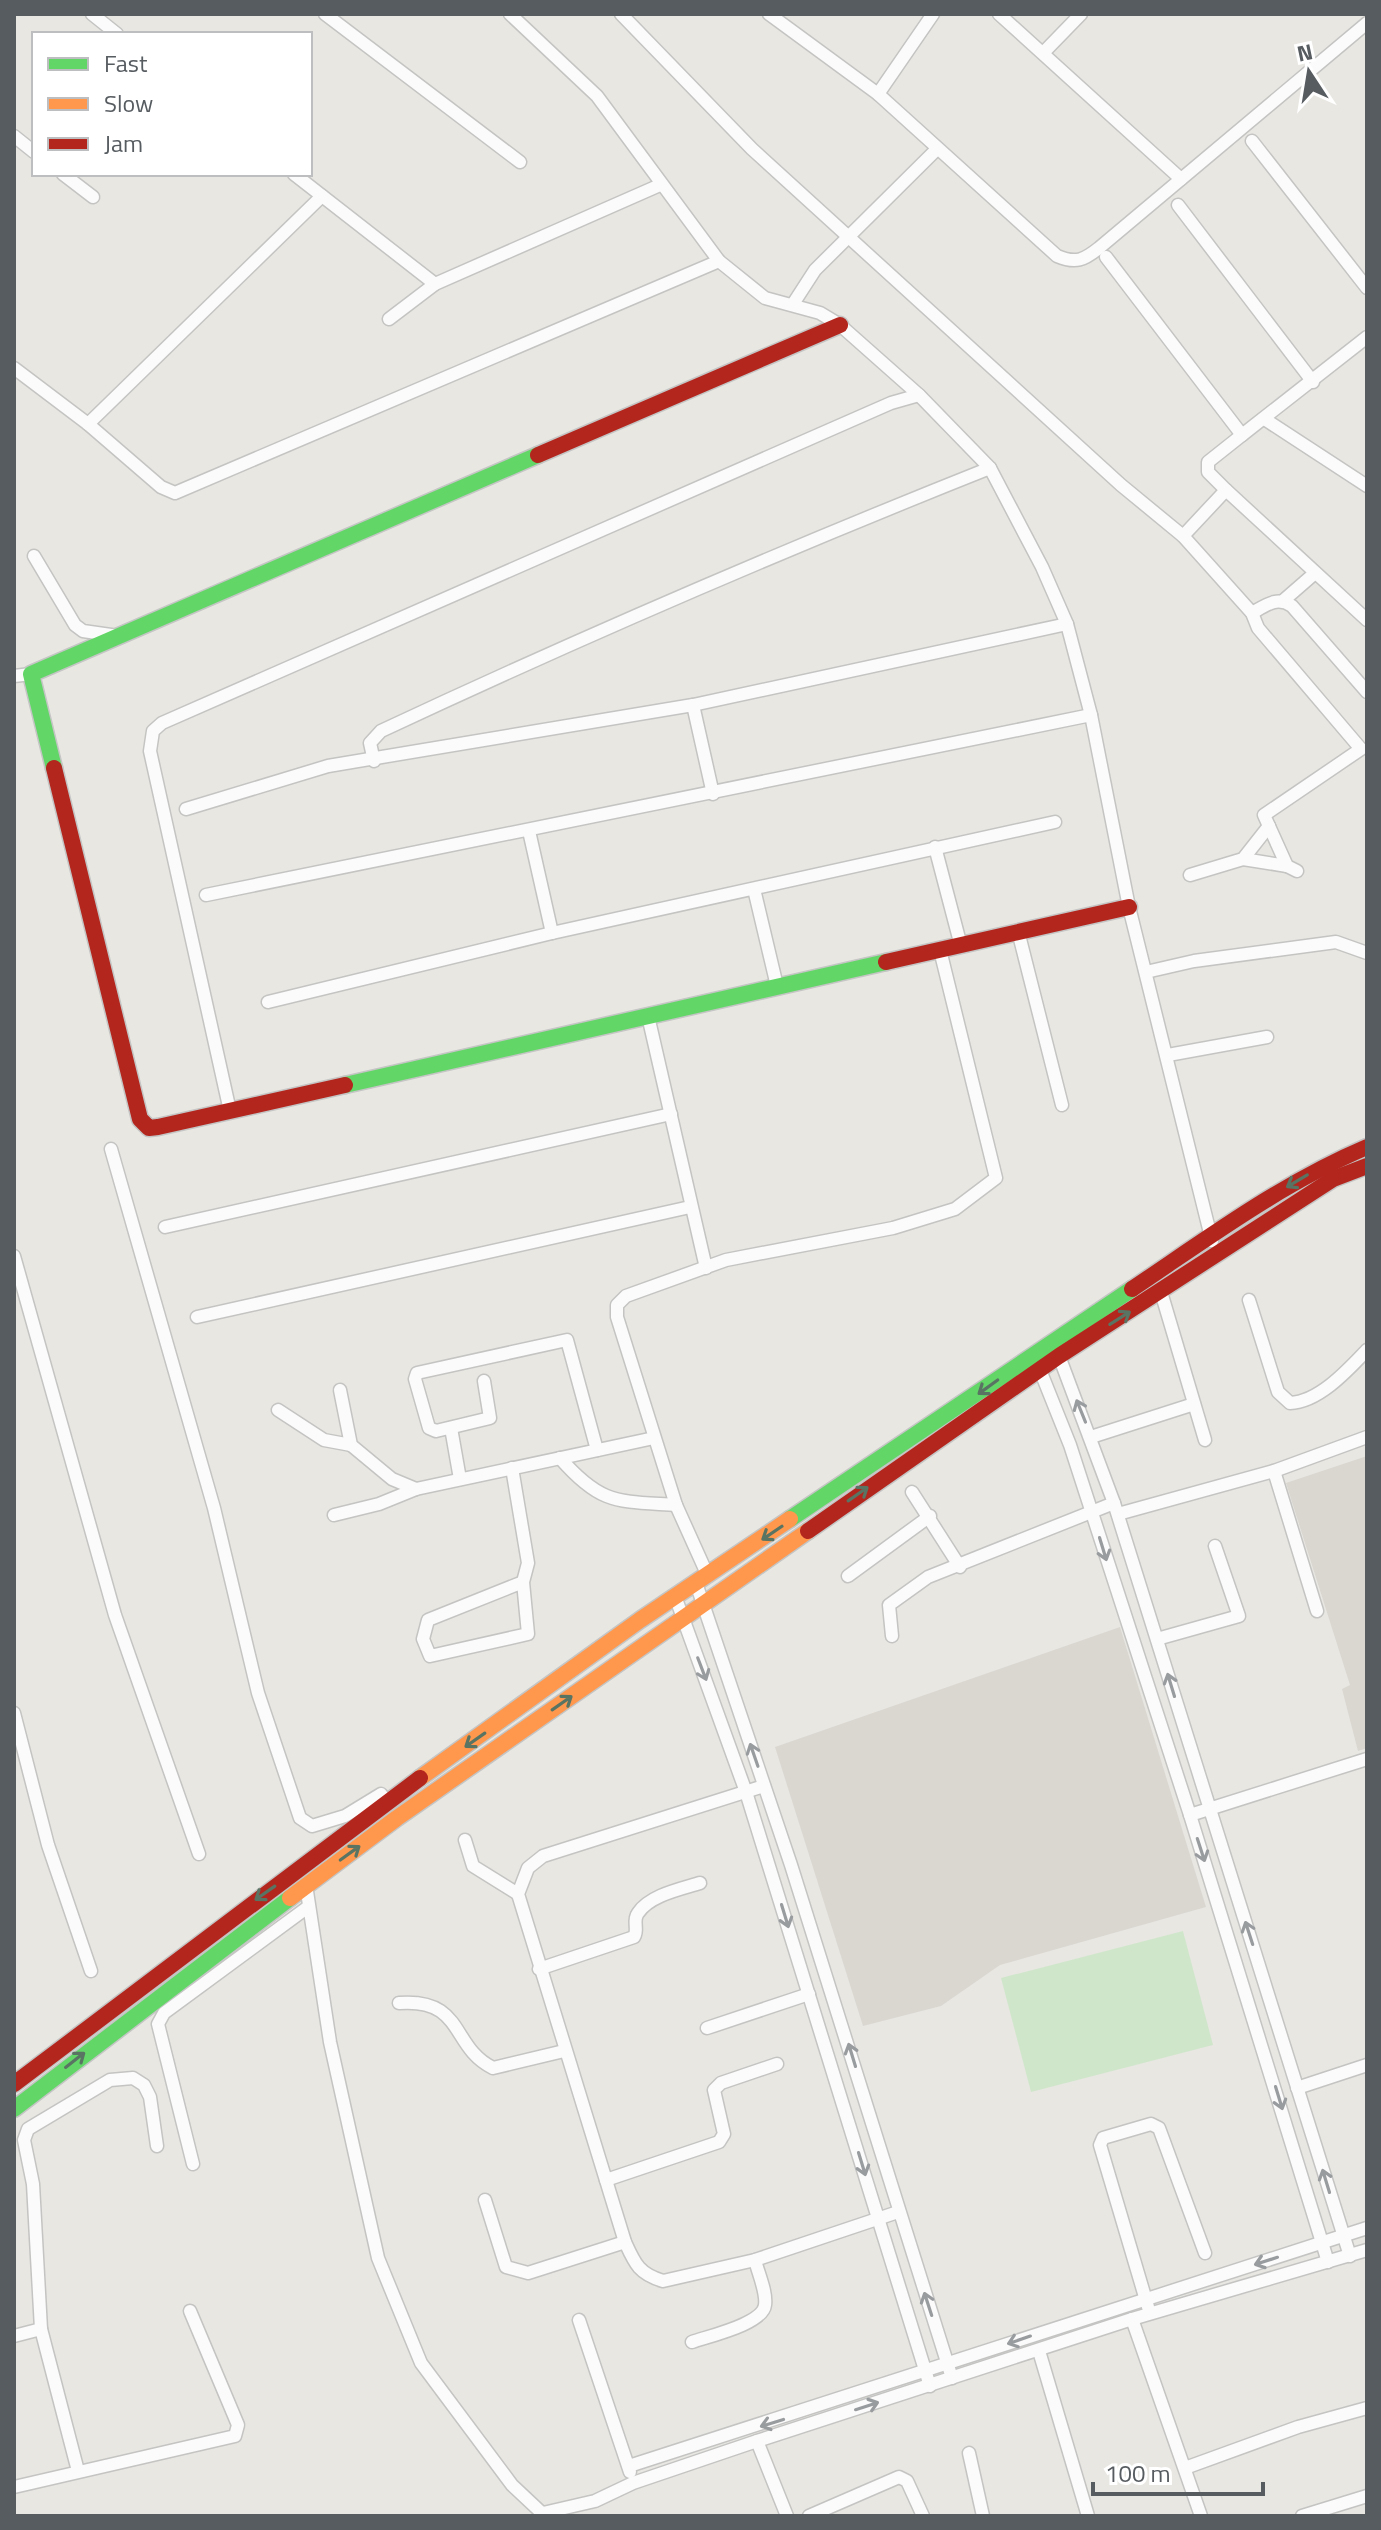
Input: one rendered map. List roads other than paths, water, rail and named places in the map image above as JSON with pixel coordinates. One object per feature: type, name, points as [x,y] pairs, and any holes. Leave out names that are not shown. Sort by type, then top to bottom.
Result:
[{"type":"main road","points":[[840,325],[122,636],[23,675],[140,1119],[149,1128],[158,1127],[1129,907]]},
{"type":"main road","points":[[14,2109],[397,1818],[684,1621],[873,1484],[1059,1356],[1161,1292],[1311,1173],[1367,1147]]},
{"type":"main road","points":[[14,2084],[387,1802],[675,1596],[971,1400],[1049,1343],[1333,1179],[1367,1166]]},
{"type":"street","points":[[92,14],[114,32]]},
{"type":"street","points":[[325,14],[520,162]]},
{"type":"street","points":[[510,14],[597,96],[719,261],[765,298],[820,313],[840,325],[919,395],[990,468],[1042,567],[1067,624],[1091,715],[1129,907],[1214,1247]]},
{"type":"street","points":[[621,14],[752,149],[1121,485],[1183,536],[1252,613],[1258,628],[1361,749],[1264,815],[1292,868],[1243,859],[1190,875]]},
{"type":"street","points":[[769,14],[878,94],[1057,256],[1070,262],[1084,260],[1367,23]]},
{"type":"street","points":[[878,94],[933,14]]},
{"type":"street","points":[[999,14],[1181,179]]},
{"type":"street","points":[[1044,52],[1081,14]]},
{"type":"street","points":[[14,136],[32,150]]},
{"type":"street","points":[[1252,141],[1367,288]]},
{"type":"street","points":[[793,304],[815,270],[847,235],[937,149]]},
{"type":"street","points":[[66,176],[93,197]]},
{"type":"street","points":[[297,176],[435,284]]},
{"type":"street","points":[[389,319],[435,284],[660,185]]},
{"type":"street","points":[[88,424],[322,196]]},
{"type":"street","points":[[1178,205],[1313,382]]},
{"type":"street","points":[[1106,257],[1242,435]]},
{"type":"street","points":[[14,368],[88,424],[161,487],[168,492],[184,491],[719,261]]},
{"type":"street","points":[[1367,337],[1206,467],[1226,490],[1367,620]]},
{"type":"street","points":[[230,1111],[150,751],[153,731],[176,716],[891,403],[919,395]]},
{"type":"street","points":[[1266,420],[1367,486]]},
{"type":"street","points":[[374,761],[370,743],[381,731],[573,642],[779,552],[990,468]]},
{"type":"street","points":[[1183,536],[1226,490]]},
{"type":"street","points":[[34,556],[75,625],[83,631],[122,636]]},
{"type":"street","points":[[1252,613],[1284,600],[1315,573]]},
{"type":"street","points":[[1284,600],[1367,692]]},
{"type":"street","points":[[186,809],[316,770],[693,705],[1067,624]]},
{"type":"street","points":[[693,705],[713,794]]},
{"type":"street","points":[[206,895],[1091,715]]},
{"type":"street","points":[[268,1002],[552,933],[1055,822]]},
{"type":"street","points":[[1243,859],[1269,826]]},
{"type":"street","points":[[529,831],[552,933]]},
{"type":"street","points":[[935,847],[961,946]]},
{"type":"street","points":[[754,889],[777,986]]},
{"type":"street","points":[[1018,931],[1062,1105]]},
{"type":"street","points":[[1146,972],[1194,961],[1336,942],[1367,953]]},
{"type":"street","points":[[940,950],[996,1178],[955,1209],[893,1228],[726,1260],[626,1296],[617,1305],[617,1317],[702,1580],[705,1606],[952,2378]]},
{"type":"street","points":[[648,1016],[706,1268]]},
{"type":"street","points":[[1168,1055],[1267,1037]]},
{"type":"street","points":[[165,1227],[671,1114]]},
{"type":"street","points":[[111,1149],[214,1508],[258,1693],[300,1818],[312,1826],[326,1824],[381,1794],[387,1802]]},
{"type":"street","points":[[197,1317],[690,1207]]},
{"type":"street","points":[[14,1256],[115,1615],[199,1854]]},
{"type":"street","points":[[1161,1292],[1205,1440]]},
{"type":"street","points":[[1249,1300],[1278,1392],[1290,1403],[1299,1402],[1334,1382],[1367,1350]]},
{"type":"street","points":[[484,1381],[490,1418],[436,1431],[425,1422],[415,1379],[417,1373],[567,1340],[572,1345],[597,1450]]},
{"type":"street","points":[[1059,1356],[1116,1509],[1350,2256]]},
{"type":"street","points":[[1040,1370],[1091,1512],[1190,1815],[1328,2262]]},
{"type":"street","points":[[340,1390],[351,1445]]},
{"type":"street","points":[[1091,1437],[1194,1404]]},
{"type":"street","points":[[278,1410],[324,1440],[351,1445],[392,1479],[416,1489]]},
{"type":"street","points":[[451,1428],[460,1479]]},
{"type":"street","points":[[892,1636],[889,1605],[928,1577],[960,1567],[1091,1512],[1116,1509],[1274,1471],[1367,1437]]},
{"type":"street","points":[[334,1515],[379,1504],[416,1489],[654,1438]]},
{"type":"street","points":[[560,1458],[583,1485],[614,1501],[676,1505]]},
{"type":"street","points":[[512,1468],[528,1563],[523,1582],[529,1631],[525,1637],[430,1656],[423,1639],[428,1620],[523,1582]]},
{"type":"street","points":[[1274,1471],[1317,1611]]},
{"type":"street","points":[[912,1492],[960,1567]]},
{"type":"street","points":[[848,1576],[930,1516]]},
{"type":"street","points":[[1157,1639],[1239,1616],[1215,1546]]},
{"type":"street","points":[[675,1596],[746,1792],[928,2380]]},
{"type":"street","points":[[14,1713],[48,1845],[91,1971]]},
{"type":"street","points":[[1190,1815],[1367,1759]]},
{"type":"street","points":[[764,1786],[543,1856],[528,1868],[518,1894],[564,2051],[625,2242],[637,2270],[663,2281],[755,2260],[898,2212]]},
{"type":"street","points":[[465,1840],[473,1866],[518,1894]]},
{"type":"street","points":[[539,1969],[634,1937],[636,1918],[641,1910],[667,1893],[700,1883]]},
{"type":"street","points":[[306,1885],[333,2056],[378,2258],[421,2363],[512,2485],[544,2515],[595,2501],[633,2483],[928,2380],[948,2365],[1367,2228]]},
{"type":"street","points":[[193,2164],[158,2024],[164,2013],[308,1907]]},
{"type":"street","points":[[707,2028],[809,1994]]},
{"type":"street","points":[[399,2003],[430,2004],[456,2025],[479,2061],[493,2068],[564,2051]]},
{"type":"street","points":[[606,2180],[719,2142],[724,2134],[714,2090],[721,2083],[777,2064]]},
{"type":"street","points":[[1297,2088],[1367,2065]]},
{"type":"street","points":[[78,2471],[63,2426],[41,2329],[33,2184],[24,2140],[28,2129],[121,2076],[144,2085],[153,2111],[157,2146]]},
{"type":"street","points":[[1150,2314],[1100,2145],[1103,2138],[1151,2124],[1159,2128],[1205,2253]]},
{"type":"street","points":[[485,2200],[506,2267],[514,2272],[528,2273],[625,2242]]},
{"type":"street","points":[[629,2466],[928,2380],[952,2378],[1132,2319],[1367,2250]]},
{"type":"street","points":[[692,2342],[757,2319],[764,2310],[766,2302],[755,2260]]},
{"type":"street","points":[[14,2487],[235,2436],[238,2431],[190,2311]]},
{"type":"street","points":[[1132,2319],[1201,2516]]},
{"type":"street","points":[[579,2320],[633,2483]]},
{"type":"street","points":[[14,2336],[41,2329]]},
{"type":"street","points":[[1039,2351],[1088,2516]]},
{"type":"street","points":[[1185,2468],[1298,2427],[1367,2408]]},
{"type":"street","points":[[757,2441],[787,2516]]},
{"type":"street","points":[[969,2453],[983,2516]]},
{"type":"street","points":[[809,2516],[899,2477],[907,2481],[923,2516]]},
{"type":"street","points":[[1302,2516],[1367,2496]]},
{"type":"street","points":[[590,2516],[595,2501]]}]
